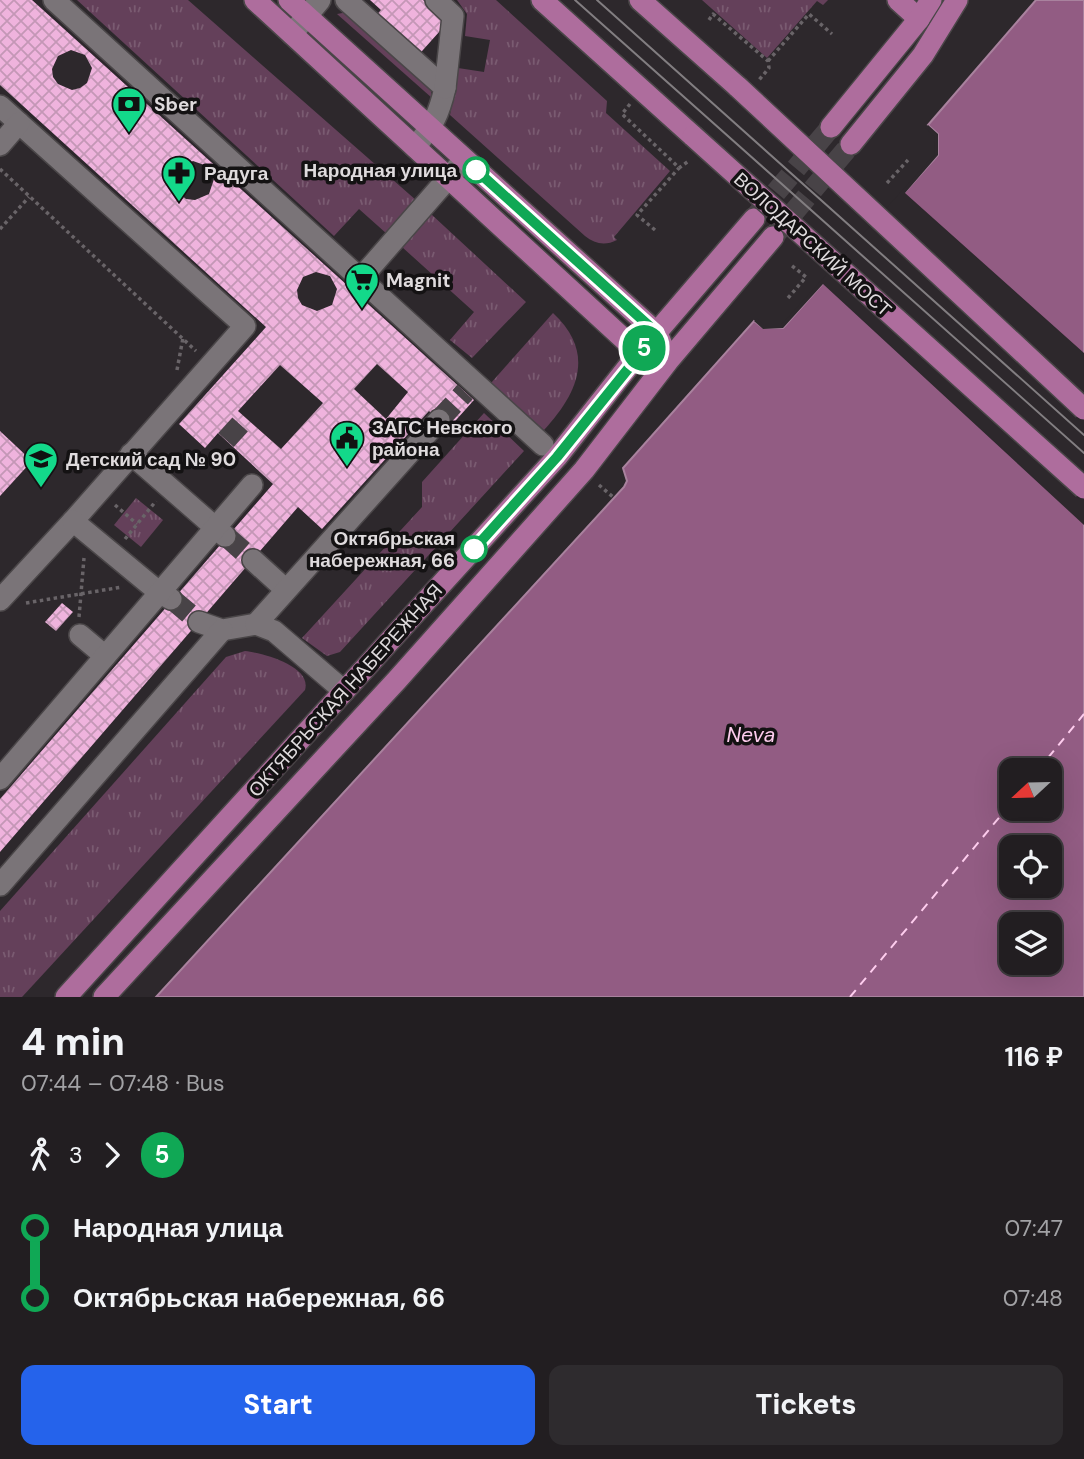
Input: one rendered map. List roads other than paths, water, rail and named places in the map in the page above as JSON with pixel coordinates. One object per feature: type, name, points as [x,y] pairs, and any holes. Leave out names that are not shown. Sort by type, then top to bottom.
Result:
[{"type":"main road","points":[[255,0],[639,353]]},
{"type":"main road","points":[[289,0],[313,8],[431,129],[657,333],[668,361]]},
{"type":"main road","name":"ВОЛОДАРСКИЙ МОСТ","points":[[542,0],[1084,488]]},
{"type":"main road","points":[[640,0],[738,87],[1084,409]]},
{"type":"main road","points":[[898,0],[919,19],[946,19]]},
{"type":"main road","points":[[831,127],[932,0],[946,19]]},
{"type":"main road","points":[[851,144],[923,55],[957,0]]},
{"type":"main road","name":"ОКТЯБРЬСКАЯ НАБЕРЕЖНАЯ","points":[[66,997],[557,457],[639,353],[754,219]]},
{"type":"main road","name":"ОКТЯБРЬСКАЯ НАБЕРЕЖНАЯ","points":[[104,997],[397,680],[584,470],[668,361],[773,237]]},
{"type":"lane","points":[[54,0],[361,278],[469,386],[543,445]]},
{"type":"lane","points":[[415,147],[431,129],[445,88],[453,16],[436,0]]},
{"type":"lane","points":[[358,4],[445,88]]},
{"type":"lane","points":[[292,34],[313,8]]},
{"type":"lane","points":[[0,106],[244,326],[99,491],[79,526],[7,602]]},
{"type":"lane","points":[[0,145],[19,123]]},
{"type":"lane","points":[[361,278],[464,160]]},
{"type":"lane","points":[[639,353],[668,361]]},
{"type":"lane","points":[[256,624],[439,421]]},
{"type":"lane","points":[[131,454],[221,533]]},
{"type":"lane","points":[[0,779],[160,592],[221,533],[252,485]]},
{"type":"lane","points":[[79,526],[160,592]]},
{"type":"lane","points":[[253,560],[285,589]]},
{"type":"lane","points":[[199,622],[222,630],[256,624],[274,631],[344,691]]},
{"type":"lane","points":[[79,626],[105,656]]},
{"type":"lane","points":[[0,885],[222,630]]},
{"type":"water","name":"Neva","points":[[1036,0],[1084,0],[1084,997],[156,997],[624,487],[627,481],[623,468],[754,321],[763,328],[783,328],[938,155],[938,134],[928,125]]},
{"type":"tunnel","points":[[756,216],[831,127]]},
{"type":"tunnel","points":[[773,237],[851,144]]},
{"type":"tunnel","points":[[439,420],[465,392]]},
{"type":"tunnel","points":[[226,440],[246,418]]},
{"type":"tunnel","points":[[227,537],[253,560]]},
{"type":"tunnel","points":[[173,600],[199,622]]},
{"type":"tram line","points":[[575,0],[1084,453]]},
{"type":"tram line","points":[[597,0],[1084,435]]},
{"type":"place","name":"Sber","points":[[129,134]]},
{"type":"place","name":"Народная улица","points":[[476,170]]},
{"type":"place","name":"Радуга","points":[[179,203]]},
{"type":"place","name":"Magnit","points":[[362,310]]},
{"type":"place","name":"ЗАГС Невского района","points":[[347,468]]},
{"type":"place","name":"Детский сад № 90","points":[[41,489]]},
{"type":"place","name":"Октябрьская набережная, 66","points":[[474,549]]}]
